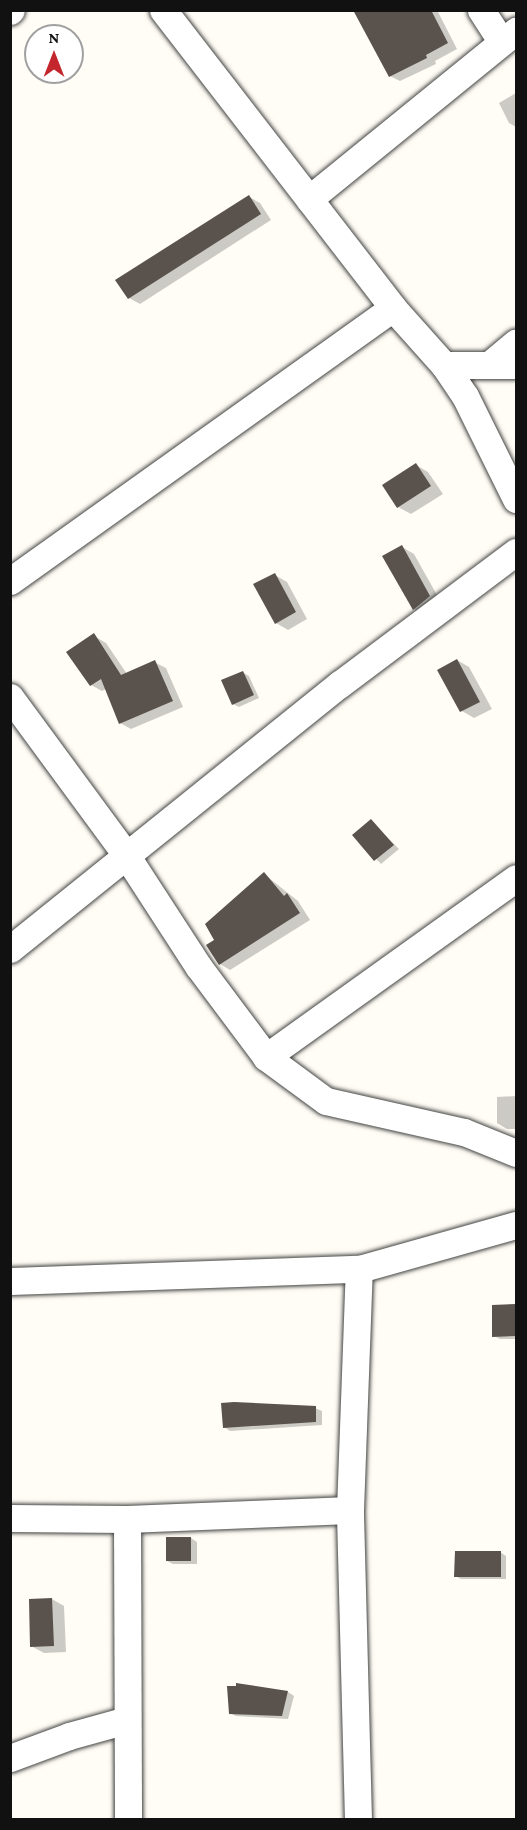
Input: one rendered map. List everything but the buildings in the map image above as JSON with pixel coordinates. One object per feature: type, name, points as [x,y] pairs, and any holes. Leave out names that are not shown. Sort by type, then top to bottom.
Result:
[{"type":"street","points":[[163,10],[393,308],[444,365],[465,396],[516,499]]},
{"type":"street","points":[[309,199],[509,37],[481,10]]},
{"type":"street","points":[[10,581],[393,308]]},
{"type":"street","points":[[489,365],[516,342]]},
{"type":"street","points":[[444,365],[516,365]]},
{"type":"street","points":[[10,949],[340,684],[516,552]]},
{"type":"street","points":[[10,697],[126,855],[198,966],[266,1057],[326,1101],[464,1132],[516,1153]]},
{"type":"street","points":[[266,1057],[516,878]]},
{"type":"street","points":[[10,1281],[359,1269],[516,1225]]},
{"type":"street","points":[[358,1820],[350,1510],[359,1269]]},
{"type":"street","points":[[10,1518],[127,1519],[350,1510]]},
{"type":"street","points":[[127,1519],[128,1820]]},
{"type":"street","points":[[10,1758],[69,1736],[127,1720]]}]
